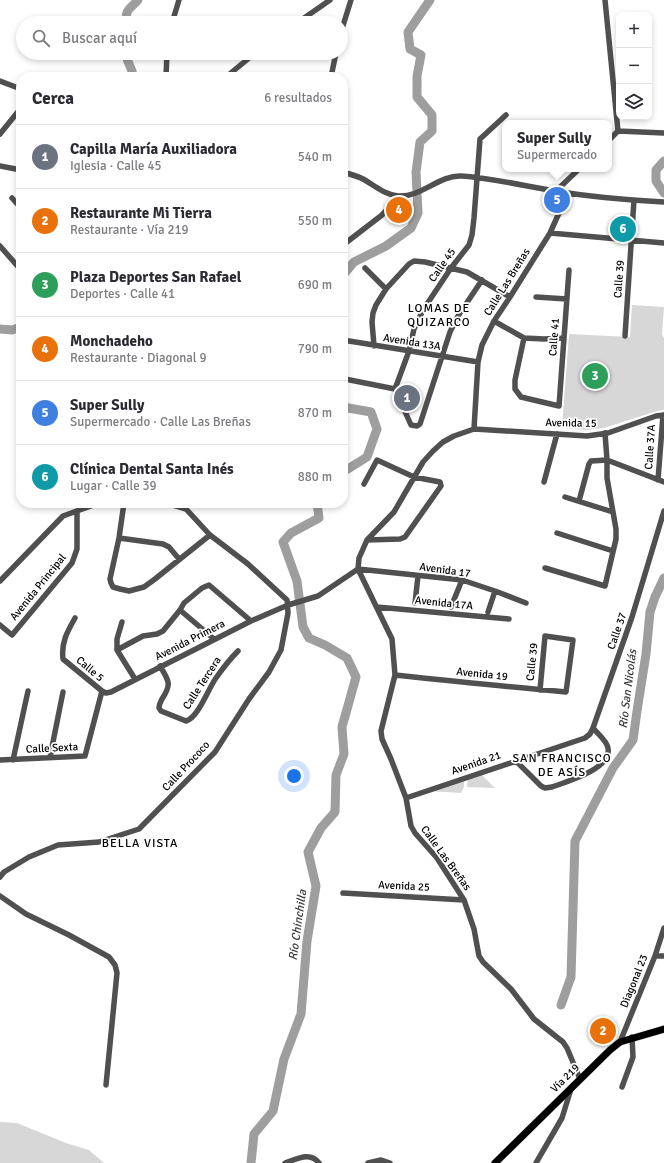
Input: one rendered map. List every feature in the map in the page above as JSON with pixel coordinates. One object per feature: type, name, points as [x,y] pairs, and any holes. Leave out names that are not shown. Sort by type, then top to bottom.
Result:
[{"type":"main road","name":"Vía 219","points":[[495,1163],[580,1079],[620,1042],[632,1037],[664,1029]]},
{"type":"street","points":[[174,16],[179,0]]},
{"type":"street","points":[[307,16],[330,0]]},
{"type":"street","points":[[346,16],[351,0]]},
{"type":"street","points":[[605,0],[618,131]]},
{"type":"street","points":[[166,72],[167,60]]},
{"type":"street","points":[[232,72],[247,60]]},
{"type":"street","points":[[332,72],[335,60]]},
{"type":"street","points":[[0,81],[16,87]]},
{"type":"street","points":[[0,134],[16,114]]},
{"type":"street","name":"Calle 45","points":[[395,389],[409,351],[414,329],[423,310],[469,244],[472,235],[478,178],[480,139],[506,115]]},
{"type":"street","points":[[612,137],[618,131],[664,132]]},
{"type":"street","points":[[0,166],[16,169]]},
{"type":"street","points":[[556,191],[576,172]]},
{"type":"street","points":[[348,174],[362,179],[388,194],[399,196],[411,195],[452,176],[478,178],[568,193],[664,202]]},
{"type":"street","name":"Calle Las Breñas","points":[[474,429],[478,362],[482,345],[494,320],[550,233],[568,193]]},
{"type":"street","points":[[348,241],[382,215],[399,196]]},
{"type":"street","points":[[12,198],[16,202]]},
{"type":"street","name":"Calle 39","points":[[625,336],[634,200]]},
{"type":"street","points":[[550,233],[664,243]]},
{"type":"street","points":[[0,246],[16,264]]},
{"type":"street","points":[[374,346],[372,322],[373,313],[386,289],[409,264],[414,261],[425,262],[467,272],[510,297]]},
{"type":"street","points":[[365,268],[386,289]]},
{"type":"street","name":"Calle 41","points":[[524,338],[515,380],[515,390],[520,397],[558,406],[569,270]]},
{"type":"street","points":[[348,380],[395,389],[411,425],[414,426],[420,424],[450,332],[458,316],[482,280]]},
{"type":"street","points":[[536,297],[567,299]]},
{"type":"street","points":[[494,320],[524,338],[564,338]]},
{"type":"street","name":"Avenida 13A","points":[[348,341],[478,362]]},
{"type":"street","name":"Avenida 15","points":[[474,429],[587,436],[605,433],[663,415]]},
{"type":"street","name":"Calle 37A","points":[[658,480],[663,415]]},
{"type":"street","points":[[187,508],[210,535],[254,570],[287,600],[288,604],[318,596],[358,569],[359,558],[367,540],[391,516],[423,462],[433,451],[443,442],[454,436],[474,429]]},
{"type":"street","points":[[545,568],[605,586],[616,539],[607,478],[605,433]]},
{"type":"street","points":[[544,482],[557,434]]},
{"type":"street","points":[[579,501],[591,461],[594,459],[607,460],[664,482]]},
{"type":"street","points":[[364,484],[378,460],[414,477],[440,482],[441,484],[403,538],[367,540]]},
{"type":"street","points":[[565,497],[613,512]]},
{"type":"street","points":[[0,581],[63,516],[85,508]]},
{"type":"street","points":[[123,508],[119,538],[110,579],[110,583],[113,587],[130,591],[144,587],[210,535]]},
{"type":"street","name":"Avenida Principal","points":[[0,625],[12,635],[72,563],[77,549],[77,511]]},
{"type":"street","name":"Calle 37","points":[[593,728],[632,617],[664,511]]},
{"type":"street","points":[[558,533],[613,551]]},
{"type":"street","points":[[119,538],[163,544],[169,547],[179,559]]},
{"type":"street","name":"Calle Las Breñas","points":[[358,569],[392,639],[395,675],[380,731],[406,798],[411,826],[415,833],[437,858],[464,900],[474,929],[479,956],[483,962],[511,989],[534,1019],[563,1042],[568,1048],[580,1079]]},
{"type":"street","name":"Avenida 17","points":[[358,569],[462,580],[526,603]]},
{"type":"street","points":[[415,603],[418,576]]},
{"type":"street","points":[[451,607],[462,580]]},
{"type":"street","points":[[117,650],[143,636],[157,634],[163,631],[184,603],[202,588],[209,585],[251,621]]},
{"type":"street","points":[[488,612],[496,591]]},
{"type":"street","name":"Avenida Primera","points":[[102,691],[106,693],[111,692],[214,638],[288,604]]},
{"type":"street","name":"Calle Prococo","points":[[0,877],[4,872],[29,857],[58,845],[99,842],[140,829],[215,752],[249,698],[269,672],[281,650],[286,626],[288,604]]},
{"type":"street","name":"Avenida 17A","points":[[377,607],[509,619]]},
{"type":"street","points":[[180,610],[214,638]]},
{"type":"street","name":"Calle 5","points":[[75,618],[64,640],[62,649],[63,659],[102,691]]},
{"type":"street","points":[[122,622],[117,639],[117,650],[135,679]]},
{"type":"street","name":"Calle 39","points":[[540,690],[545,636],[573,640],[566,692]]},
{"type":"street","name":"Calle Tercera","points":[[160,666],[168,679],[169,685],[159,708],[161,711],[186,721],[193,718],[215,679],[238,651]]},
{"type":"street","name":"Avenida 19","points":[[395,675],[566,692]]},
{"type":"street","points":[[13,760],[28,691]]},
{"type":"street","name":"Calle Sexta","points":[[0,760],[85,756],[102,691]]},
{"type":"street","points":[[50,758],[63,692]]},
{"type":"street","points":[[515,760],[541,786],[552,787],[593,772],[608,752],[608,747],[593,728]]},
{"type":"street","name":"Avenida 21","points":[[406,798],[515,760],[585,738],[590,734],[593,728]]},
{"type":"street","name":"Avenida 25","points":[[343,893],[464,900]]},
{"type":"street","points":[[0,896],[26,914],[109,957],[116,965],[117,973],[106,1085]]},
{"type":"street","name":"Diagonal 23","points":[[620,1042],[655,956],[664,928]]},
{"type":"street","points":[[655,956],[664,956]]},
{"type":"street","points":[[622,1087],[633,1057],[632,1037]]},
{"type":"street","points":[[536,1163],[562,1118],[571,1088]]},
{"type":"street","points":[[285,1163],[310,1156],[316,1159],[319,1163]]},
{"type":"street","points":[[368,1163],[386,1160],[390,1163]]},
{"type":"shaded area","points":[[632,305],[664,307],[662,334],[664,338],[664,410],[604,428],[586,430],[562,428],[569,334],[630,337]]},
{"type":"shaded area","points":[[481,774],[495,788],[467,787],[468,778]]},
{"type":"shaded area","points":[[464,779],[464,787],[461,793],[428,791]]},
{"type":"shaded area","points":[[0,1122],[17,1123],[66,1143],[89,1150],[104,1163],[0,1163]]},
{"type":"waterway","points":[[126,16],[127,12],[138,0]]},
{"type":"waterway","name":"Río Chinchilla","points":[[348,269],[354,262],[386,246],[411,228],[418,213],[416,172],[420,142],[432,131],[432,115],[417,97],[417,76],[421,55],[410,49],[408,32],[430,0]]},
{"type":"waterway","points":[[127,60],[132,72]]},
{"type":"waterway","name":"Río San Nicolás","points":[[664,161],[656,170],[656,181],[664,193]]},
{"type":"waterway","points":[[0,329],[12,330],[16,329]]},
{"type":"waterway","name":"Río Chinchilla","points":[[348,408],[371,412],[377,429],[367,457],[348,469]]},
{"type":"waterway","name":"Río Chinchilla","points":[[251,1163],[254,1134],[273,1111],[284,1059],[301,1014],[307,941],[316,886],[308,852],[321,828],[335,812],[336,775],[344,754],[342,727],[356,677],[347,658],[325,645],[309,638],[303,627],[297,581],[283,542],[291,533],[319,518],[318,508]]},
{"type":"waterway","name":"Río San Nicolás","points":[[561,1005],[571,977],[575,841],[613,768],[633,740],[646,654],[650,612],[664,578]]},
{"type":"place","name":"Super Sully","points":[[557,200]]},
{"type":"place","name":"Monchadeho","points":[[399,210]]},
{"type":"place","name":"Clínica Dental Santa Inés","points":[[623,229]]},
{"type":"place","name":"Plaza Deportes San Rafael","points":[[595,376]]},
{"type":"place","name":"Capilla María Auxiliadora","points":[[407,398]]},
{"type":"place","name":"Restaurante Mi Tierra","points":[[603,1031]]},
{"type":"district","name":"LOMAS DE QUIZARCO","points":[[439,315]]},
{"type":"district","name":"SAN FRANCISCO DE ASÍS","points":[[562,765]]},
{"type":"district","name":"BELLA VISTA","points":[[140,843]]}]
